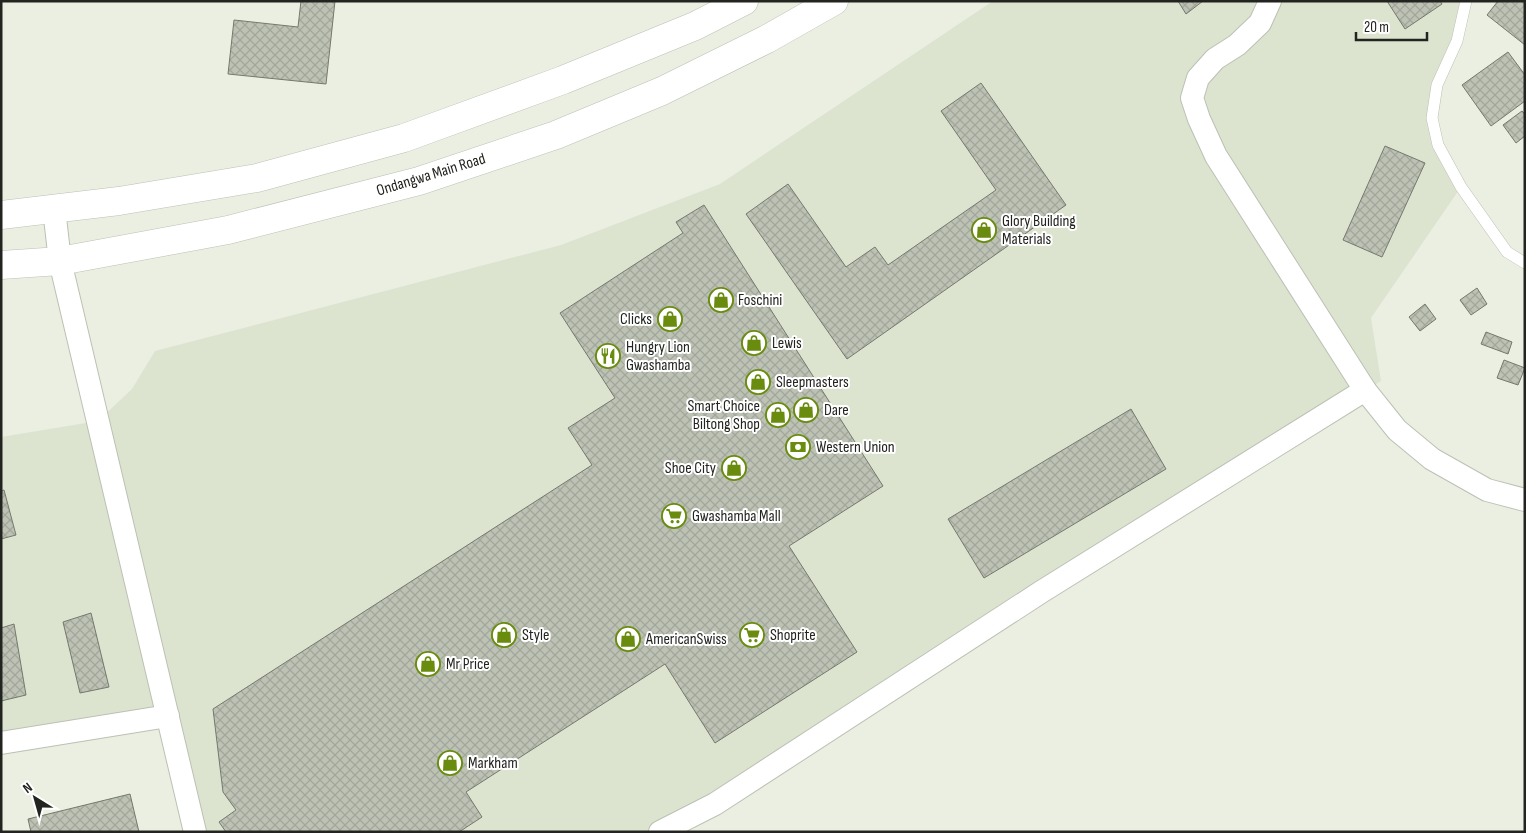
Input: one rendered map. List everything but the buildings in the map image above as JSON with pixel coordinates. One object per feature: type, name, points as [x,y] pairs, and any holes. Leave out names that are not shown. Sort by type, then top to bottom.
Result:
[{"type":"main road","points":[[1,215],[119,201],[257,178],[404,138],[563,80],[695,26],[744,1]]},
{"type":"main road","name":"Ondangwa Main Road","points":[[1,265],[60,261],[228,230],[409,184],[556,135],[662,91],[767,39],[834,1]]},
{"type":"street","points":[[1270,1],[1260,23],[1237,45],[1215,59],[1198,78],[1192,98],[1199,119],[1216,156],[1365,390],[1397,430],[1432,459],[1487,490],[1525,500]]},
{"type":"street","points":[[54,209],[60,261],[195,832]]},
{"type":"street","points":[[660,832],[715,804],[1041,592],[1365,390]]},
{"type":"street","points":[[1,743],[168,716]]},
{"type":"lane","points":[[1466,1],[1457,42],[1437,85],[1432,118],[1438,145],[1462,187],[1507,252],[1525,263]]},
{"type":"shaded area","points":[[993,1],[1466,1],[1432,118],[1461,187],[1371,318],[1381,381],[660,832],[195,832],[168,716],[1,743],[1,437],[98,421],[132,389],[155,351],[561,245],[720,184]]},
{"type":"place","name":"Glory Building Materials","points":[[984,230]]},
{"type":"place","name":"Foschini","points":[[721,300]]},
{"type":"place","name":"Clicks","points":[[670,319]]},
{"type":"place","name":"Lewis","points":[[754,343]]},
{"type":"place","name":"Hungry Lion Gwashamba","points":[[608,356]]},
{"type":"place","name":"Sleepmasters","points":[[758,382]]},
{"type":"place","name":"Dare","points":[[806,410]]},
{"type":"place","name":"Smart Choice Biltong Shop","points":[[778,415]]},
{"type":"place","name":"Western Union","points":[[798,447]]},
{"type":"place","name":"Shoe City","points":[[734,468]]},
{"type":"place","name":"Gwashamba Mall","points":[[674,516]]},
{"type":"place","name":"Style","points":[[504,635]]},
{"type":"place","name":"Shoprite","points":[[752,635]]},
{"type":"place","name":"AmericanSwiss","points":[[628,639]]},
{"type":"place","name":"Mr Price","points":[[428,664]]},
{"type":"place","name":"Markham","points":[[450,763]]}]
